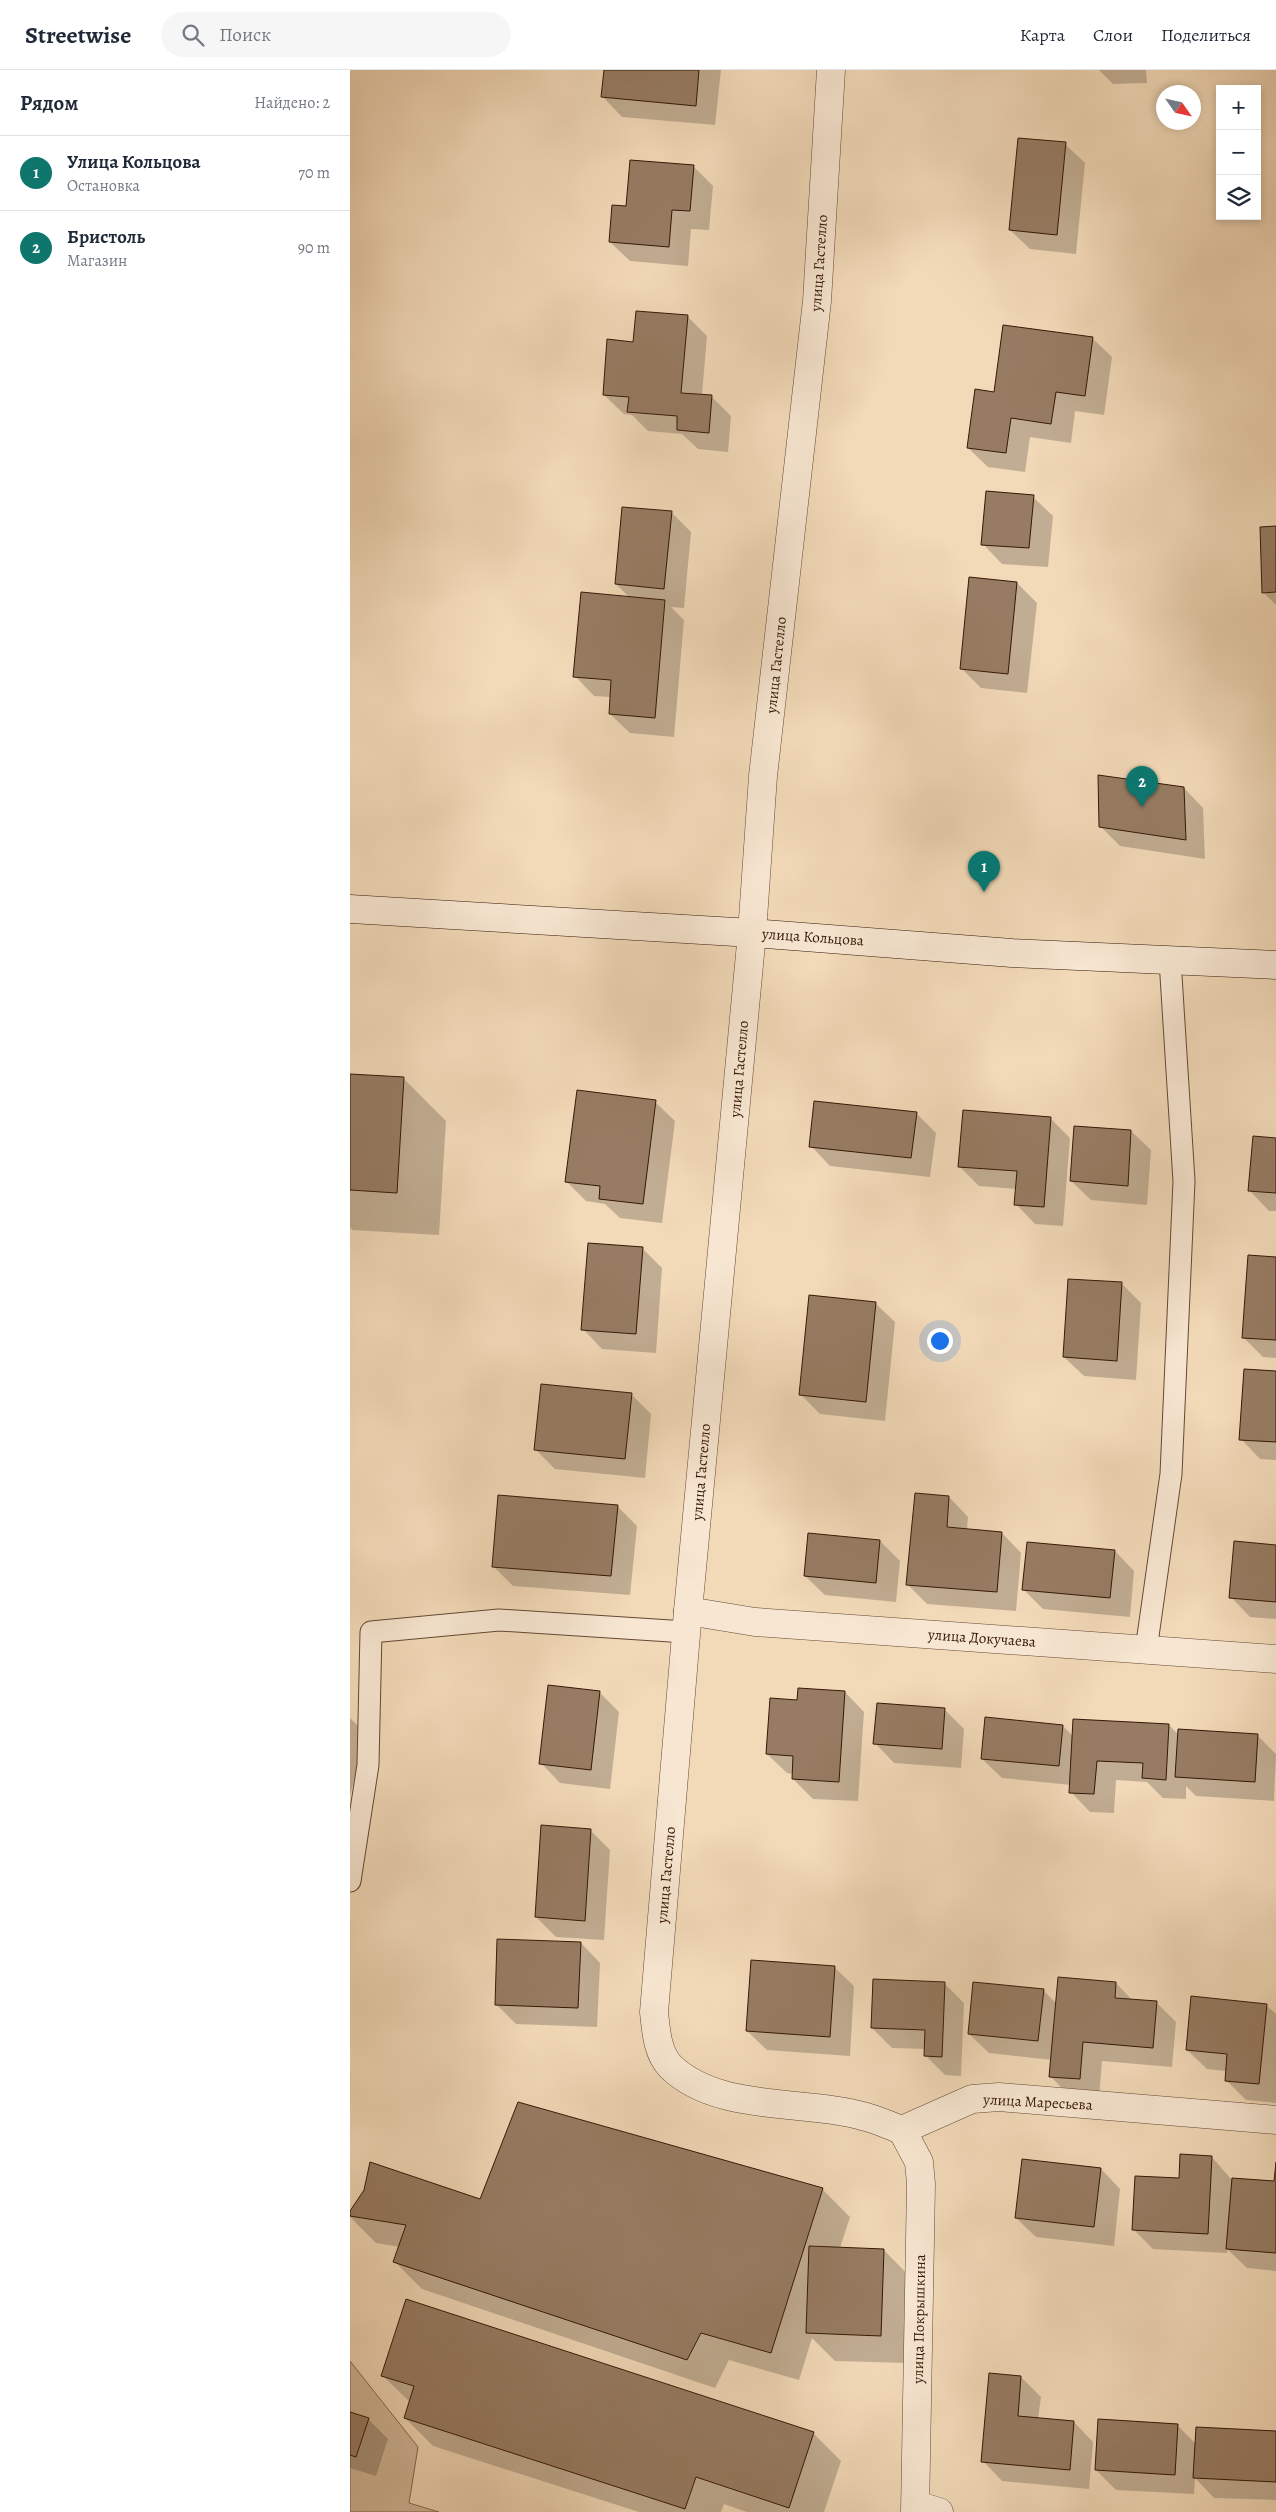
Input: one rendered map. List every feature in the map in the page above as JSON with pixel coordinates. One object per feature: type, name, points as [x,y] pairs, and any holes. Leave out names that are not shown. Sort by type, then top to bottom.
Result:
[{"type":"street","name":"улица Гастелло","points":[[831,70],[817,301],[763,776],[752,933],[687,1622],[654,2012],[657,2041],[669,2065],[694,2084],[724,2096],[865,2116],[902,2130]]},
{"type":"street","name":"улица Кольцова","points":[[350,909],[752,933],[1012,953],[1276,965]]},
{"type":"street","name":"улица Докучаева","points":[[687,1622],[755,1622],[1276,1659]]},
{"type":"street","name":"улица Маресьева","points":[[902,2130],[972,2099],[1000,2097],[1276,2120]]},
{"type":"street","name":"улица Покрышкина","points":[[902,2130],[919,2162],[921,2184],[923,2510]]},
{"type":"lane","points":[[1146,1650],[1171,1474],[1184,1181],[1170,960]]},
{"type":"lane","points":[[350,1881],[368,1765],[371,1632],[499,1620],[687,1622]]},
{"type":"shaded area","points":[[350,2361],[418,2447],[409,2503],[439,2512],[350,2512]]},
{"type":"building","points":[[604,70],[699,70],[696,106],[601,97]]},
{"type":"building","points":[[1018,138],[1066,142],[1057,235],[1009,230]]},
{"type":"building","points":[[630,160],[694,165],[690,211],[672,210],[669,247],[609,242],[612,205],[626,206]]},
{"type":"building","points":[[636,311],[688,315],[681,393],[712,395],[709,433],[677,430],[677,416],[627,412],[629,397],[603,395],[607,339],[633,342]]},
{"type":"building","points":[[1003,325],[1093,337],[1085,396],[1056,392],[1051,424],[1011,418],[1006,453],[967,448],[975,389],[994,392]]},
{"type":"building","points":[[986,491],[1034,495],[1029,548],[981,545]]},
{"type":"building","points":[[622,507],[672,511],[664,589],[615,584]]},
{"type":"building","points":[[1276,526],[1276,592],[1262,593],[1260,527]]},
{"type":"building","points":[[969,577],[1017,582],[1008,674],[960,669]]},
{"type":"building","points":[[581,592],[665,600],[655,718],[609,714],[611,680],[573,677]]},
{"type":"building","points":[[1098,775],[1184,787],[1186,840],[1099,827]]},
{"type":"building","points":[[350,1074],[404,1077],[397,1193],[350,1190]]},
{"type":"building","points":[[577,1090],[656,1100],[643,1204],[599,1199],[600,1186],[565,1182]]},
{"type":"building","points":[[814,1101],[917,1112],[911,1158],[809,1147]]},
{"type":"building","points":[[963,1110],[1051,1117],[1044,1207],[1014,1205],[1017,1171],[958,1167]]},
{"type":"building","points":[[1074,1126],[1131,1130],[1128,1186],[1070,1181]]},
{"type":"building","points":[[1253,1136],[1276,1138],[1276,1193],[1248,1191]]},
{"type":"building","points":[[588,1243],[643,1247],[636,1334],[581,1330]]},
{"type":"building","points":[[1248,1255],[1276,1257],[1276,1340],[1242,1338]]},
{"type":"building","points":[[1068,1279],[1122,1282],[1117,1361],[1063,1357]]},
{"type":"building","points":[[809,1295],[876,1302],[866,1402],[799,1395]]},
{"type":"building","points":[[1244,1369],[1276,1371],[1276,1442],[1239,1440]]},
{"type":"building","points":[[541,1384],[632,1393],[625,1459],[534,1450]]},
{"type":"building","points":[[915,1493],[949,1496],[947,1527],[1002,1532],[997,1592],[906,1585]]},
{"type":"building","points":[[498,1495],[618,1505],[611,1576],[492,1567]]},
{"type":"building","points":[[808,1533],[880,1540],[876,1583],[804,1576]]},
{"type":"building","points":[[1234,1541],[1276,1545],[1276,1602],[1229,1598]]},
{"type":"building","points":[[1027,1542],[1115,1550],[1110,1598],[1022,1590]]},
{"type":"building","points":[[548,1685],[600,1691],[591,1770],[539,1764]]},
{"type":"building","points":[[798,1688],[845,1691],[839,1782],[792,1779],[793,1756],[766,1754],[770,1698],[797,1700]]},
{"type":"building","points":[[877,1703],[945,1708],[942,1749],[873,1744]]},
{"type":"building","points":[[985,1717],[1063,1725],[1059,1766],[981,1759]]},
{"type":"building","points":[[1073,1719],[1169,1724],[1166,1780],[1142,1778],[1143,1763],[1097,1761],[1094,1794],[1069,1793]]},
{"type":"building","points":[[1178,1729],[1258,1734],[1255,1782],[1175,1777]]},
{"type":"building","points":[[541,1825],[591,1829],[585,1921],[535,1917]]},
{"type":"building","points":[[497,1939],[581,1942],[578,2008],[495,2005]]},
{"type":"building","points":[[751,1960],[835,1966],[830,2037],[746,2031]]},
{"type":"building","points":[[1058,1977],[1116,1982],[1115,1998],[1157,2001],[1153,2048],[1083,2042],[1080,2079],[1049,2077]]},
{"type":"building","points":[[873,1979],[945,1982],[942,2057],[924,2056],[925,2030],[871,2028]]},
{"type":"building","points":[[973,1982],[1044,1989],[1038,2041],[968,2034]]},
{"type":"building","points":[[1191,1996],[1267,2004],[1259,2084],[1225,2081],[1227,2054],[1186,2050]]},
{"type":"building","points":[[518,2102],[823,2188],[771,2353],[701,2333],[687,2360],[393,2262],[406,2225],[350,2216],[350,2211],[364,2190],[370,2162],[480,2199]]},
{"type":"building","points":[[1180,2154],[1212,2156],[1208,2234],[1132,2230],[1135,2176],[1179,2178]]},
{"type":"building","points":[[1022,2159],[1101,2168],[1094,2227],[1015,2218]]},
{"type":"building","points":[[1276,2162],[1276,2253],[1226,2249],[1232,2178],[1274,2181]]},
{"type":"building","points":[[809,2246],[884,2249],[881,2336],[806,2333]]},
{"type":"building","points":[[406,2299],[814,2432],[789,2508],[696,2477],[685,2509],[404,2418],[414,2386],[381,2376]]},
{"type":"building","points":[[989,2373],[1021,2376],[1018,2416],[1074,2421],[1070,2470],[981,2462]]},
{"type":"building","points":[[350,2412],[369,2418],[356,2457],[350,2455]]},
{"type":"building","points":[[1098,2419],[1178,2424],[1175,2475],[1095,2470]]},
{"type":"building","points":[[1196,2427],[1276,2431],[1276,2482],[1193,2478]]},
{"type":"place","name":"Бристоль","points":[[1142,807]]},
{"type":"place","name":"Улица Кольцова","points":[[984,892]]}]
